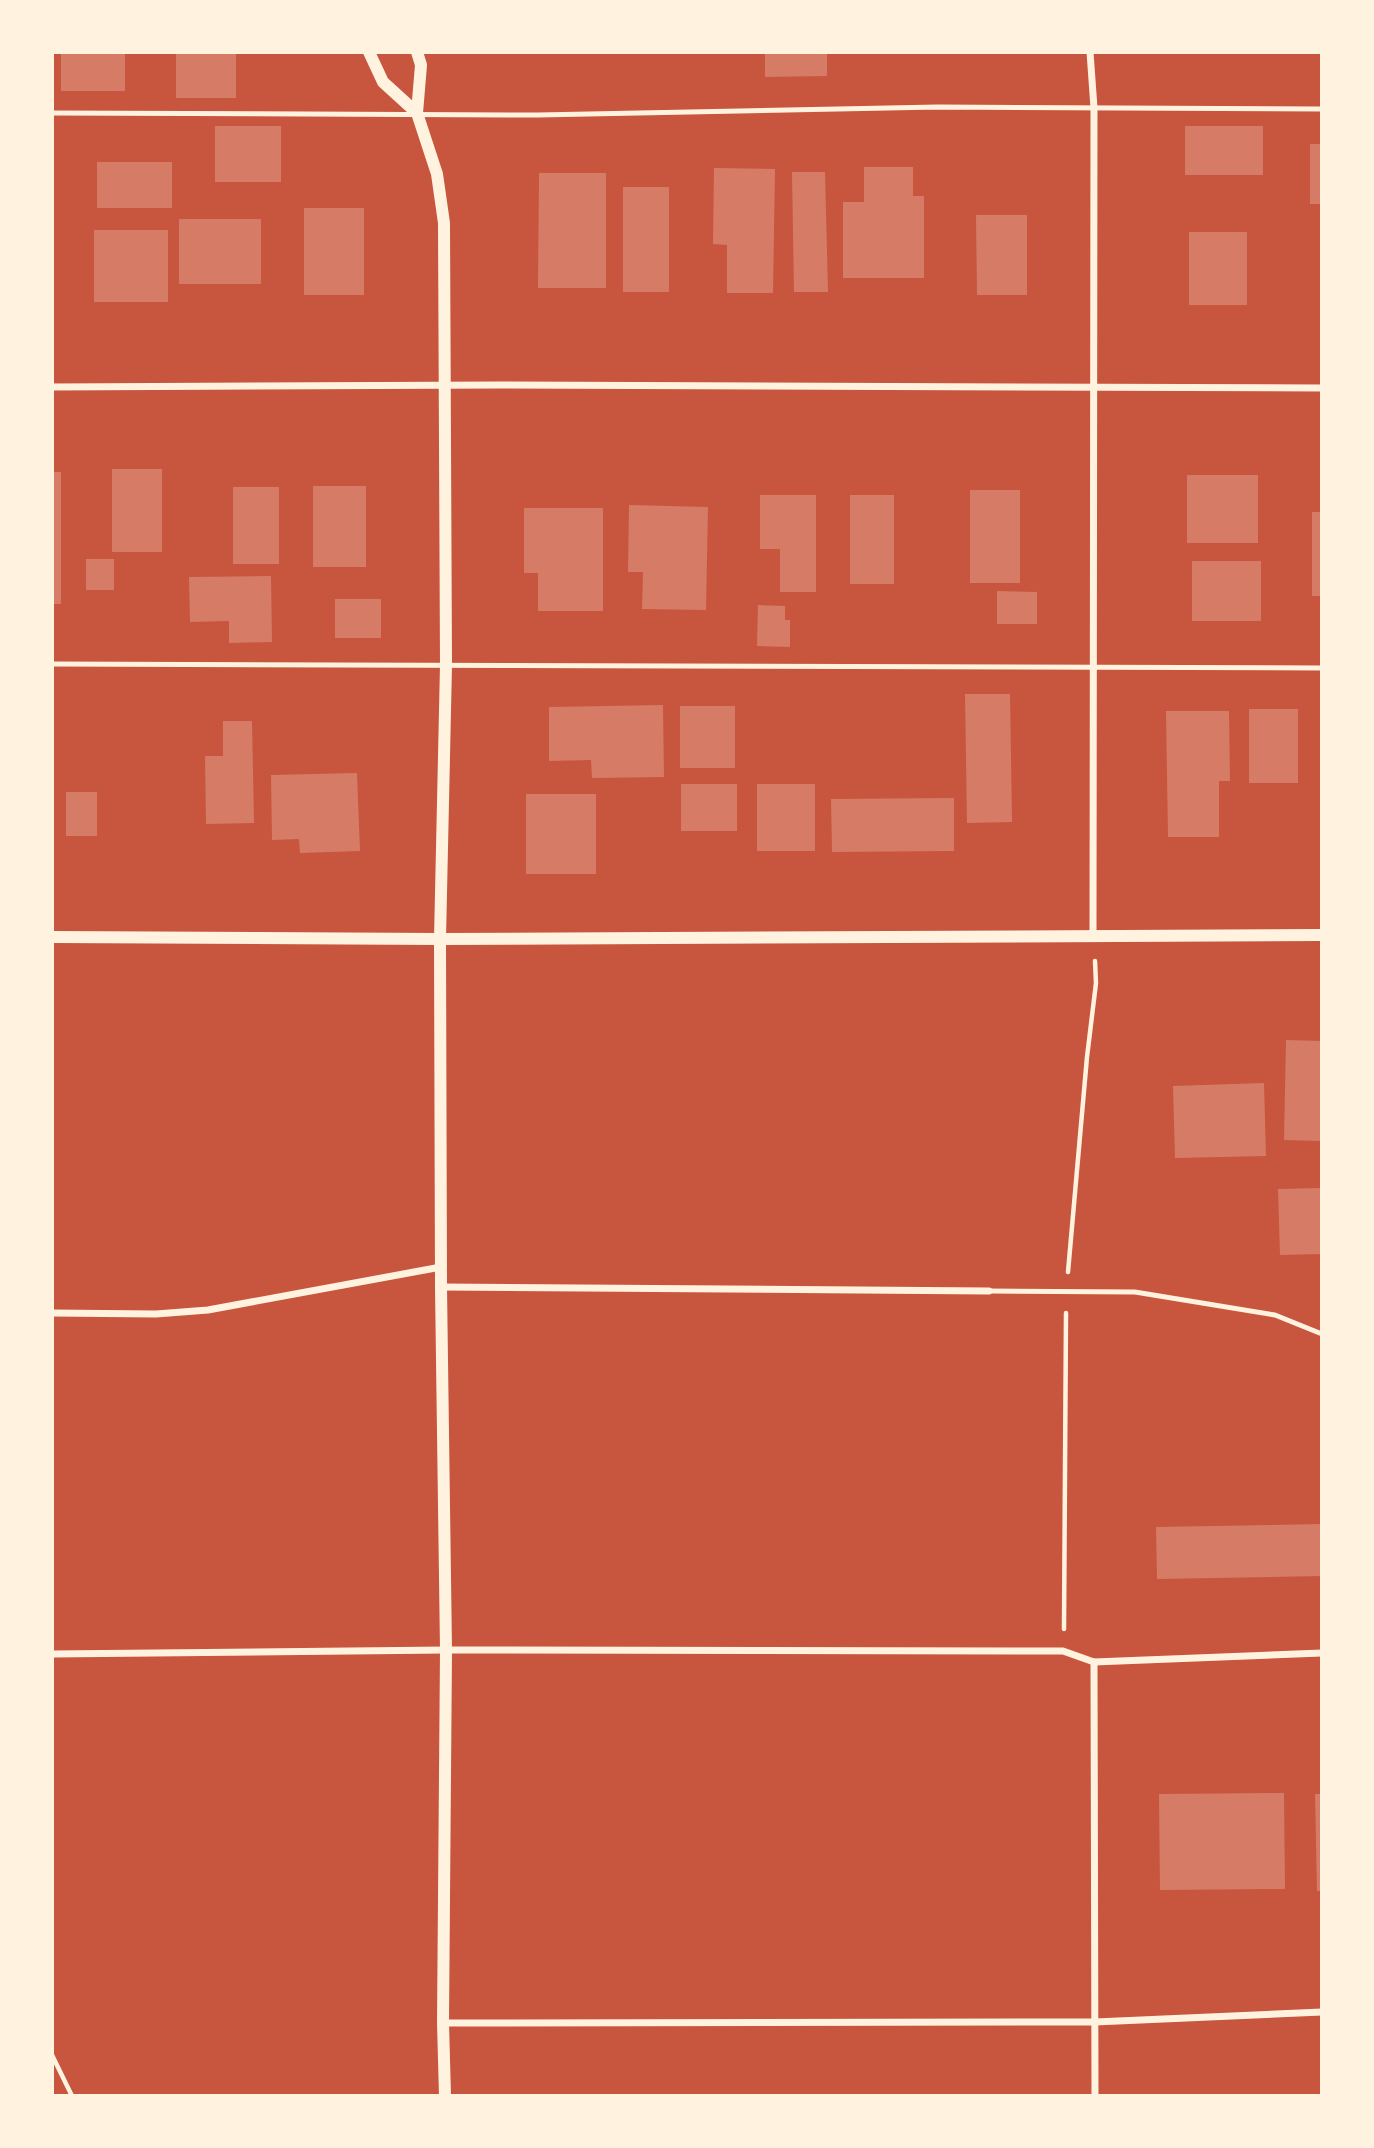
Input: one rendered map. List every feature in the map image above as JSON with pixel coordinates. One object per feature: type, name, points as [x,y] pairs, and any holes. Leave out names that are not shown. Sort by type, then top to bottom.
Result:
[{"type":"street","points":[[369,52],[383,82],[417,113]]},
{"type":"street","points":[[417,52],[421,65],[417,113],[437,174],[444,223],[446,665],[440,939],[446,1650],[443,2023],[445,2095]]},
{"type":"street","points":[[1090,52],[1094,108],[1093,935]]},
{"type":"street","points":[[52,387],[445,385],[1321,388]]},
{"type":"street","points":[[52,937],[440,939],[1321,935]]},
{"type":"street","points":[[52,1313],[156,1314],[208,1310],[441,1267]]},
{"type":"street","points":[[441,1287],[989,1291]]},
{"type":"street","points":[[52,1654],[446,1650],[1063,1651],[1094,1662],[1321,1653]]},
{"type":"street","points":[[1094,1662],[1096,2095]]},
{"type":"street","points":[[443,2023],[1096,2022],[1321,2012]]},
{"type":"lane","points":[[52,113],[538,115],[938,107],[1321,109]]},
{"type":"lane","points":[[52,664],[1321,668]]},
{"type":"lane","points":[[989,1291],[1135,1292],[1275,1315],[1321,1334]]},
{"type":"path","points":[[52,2055],[72,2095]]},
{"type":"building","points":[[61,52],[125,52],[125,91],[61,91]]},
{"type":"building","points":[[176,52],[236,52],[236,98],[176,98]]},
{"type":"building","points":[[765,52],[827,52],[827,76],[765,77]]},
{"type":"building","points":[[215,126],[281,126],[281,182],[215,182]]},
{"type":"building","points":[[1185,126],[1263,126],[1263,175],[1185,175]]},
{"type":"building","points":[[1310,144],[1322,144],[1322,204],[1310,204]]},
{"type":"building","points":[[97,162],[172,162],[172,208],[97,208]]},
{"type":"building","points":[[864,167],[913,167],[913,196],[924,196],[924,278],[843,278],[843,202],[864,202]]},
{"type":"building","points":[[714,168],[775,169],[773,293],[727,293],[727,245],[713,244]]},
{"type":"building","points":[[792,172],[825,172],[828,292],[794,292]]},
{"type":"building","points":[[539,173],[606,173],[606,288],[538,288]]},
{"type":"building","points":[[623,187],[669,187],[669,292],[623,292]]},
{"type":"building","points":[[304,208],[364,208],[364,295],[304,295]]},
{"type":"building","points":[[976,215],[1027,215],[1027,295],[977,295]]},
{"type":"building","points":[[179,219],[261,219],[261,284],[179,284]]},
{"type":"building","points":[[94,230],[168,230],[168,302],[94,302]]},
{"type":"building","points":[[1189,232],[1247,232],[1247,305],[1189,305]]},
{"type":"building","points":[[112,469],[162,469],[162,552],[112,552]]},
{"type":"building","points":[[52,472],[61,472],[61,604],[52,604]]},
{"type":"building","points":[[1187,475],[1258,475],[1258,543],[1187,543]]},
{"type":"building","points":[[313,486],[366,486],[366,567],[313,567]]},
{"type":"building","points":[[233,487],[279,487],[279,564],[233,564]]},
{"type":"building","points":[[970,490],[1020,490],[1020,583],[970,583]]},
{"type":"building","points":[[760,495],[816,495],[816,592],[780,592],[780,549],[760,549]]},
{"type":"building","points":[[850,495],[894,495],[894,584],[850,584]]},
{"type":"building","points":[[629,505],[708,507],[706,610],[642,609],[643,572],[628,572]]},
{"type":"building","points":[[524,508],[603,508],[603,611],[538,611],[538,573],[524,573]]},
{"type":"building","points":[[1312,512],[1322,512],[1322,596],[1312,596]]},
{"type":"building","points":[[86,559],[114,559],[114,590],[86,590]]},
{"type":"building","points":[[1192,561],[1261,561],[1261,621],[1192,621]]},
{"type":"building","points":[[271,576],[272,642],[229,643],[229,621],[190,622],[189,577]]},
{"type":"building","points":[[997,591],[1037,592],[1037,624],[997,624]]},
{"type":"building","points":[[335,599],[381,599],[381,638],[335,638]]},
{"type":"building","points":[[758,605],[785,606],[785,620],[790,620],[790,647],[757,646]]},
{"type":"building","points":[[965,694],[1010,694],[1012,822],[967,823]]},
{"type":"building","points":[[663,705],[664,777],[592,778],[591,760],[549,761],[549,707]]},
{"type":"building","points":[[680,706],[735,706],[735,768],[680,768]]},
{"type":"building","points":[[1249,709],[1298,709],[1298,783],[1249,783]]},
{"type":"building","points":[[1166,711],[1229,711],[1230,781],[1219,781],[1219,837],[1168,837]]},
{"type":"building","points":[[223,721],[252,721],[254,823],[206,824],[205,756],[223,756]]},
{"type":"building","points":[[357,773],[360,851],[300,853],[299,839],[272,840],[271,775]]},
{"type":"building","points":[[681,784],[737,784],[737,831],[681,831]]},
{"type":"building","points":[[757,784],[815,784],[815,851],[757,851]]},
{"type":"building","points":[[66,792],[97,792],[97,836],[66,836]]},
{"type":"building","points":[[526,794],[596,794],[596,874],[526,874]]},
{"type":"building","points":[[954,798],[954,851],[832,852],[831,799]]},
{"type":"building","points":[[1286,1040],[1322,1041],[1322,1141],[1284,1140]]},
{"type":"building","points":[[1264,1083],[1266,1156],[1175,1158],[1173,1086]]},
{"type":"building","points":[[1322,1188],[1322,1254],[1280,1255],[1278,1189]]},
{"type":"building","points":[[1322,1524],[1322,1576],[1157,1579],[1156,1527]]},
{"type":"building","points":[[1284,1793],[1285,1889],[1160,1890],[1159,1794]]},
{"type":"building","points":[[1315,1794],[1322,1794],[1322,1891],[1317,1891]]}]
